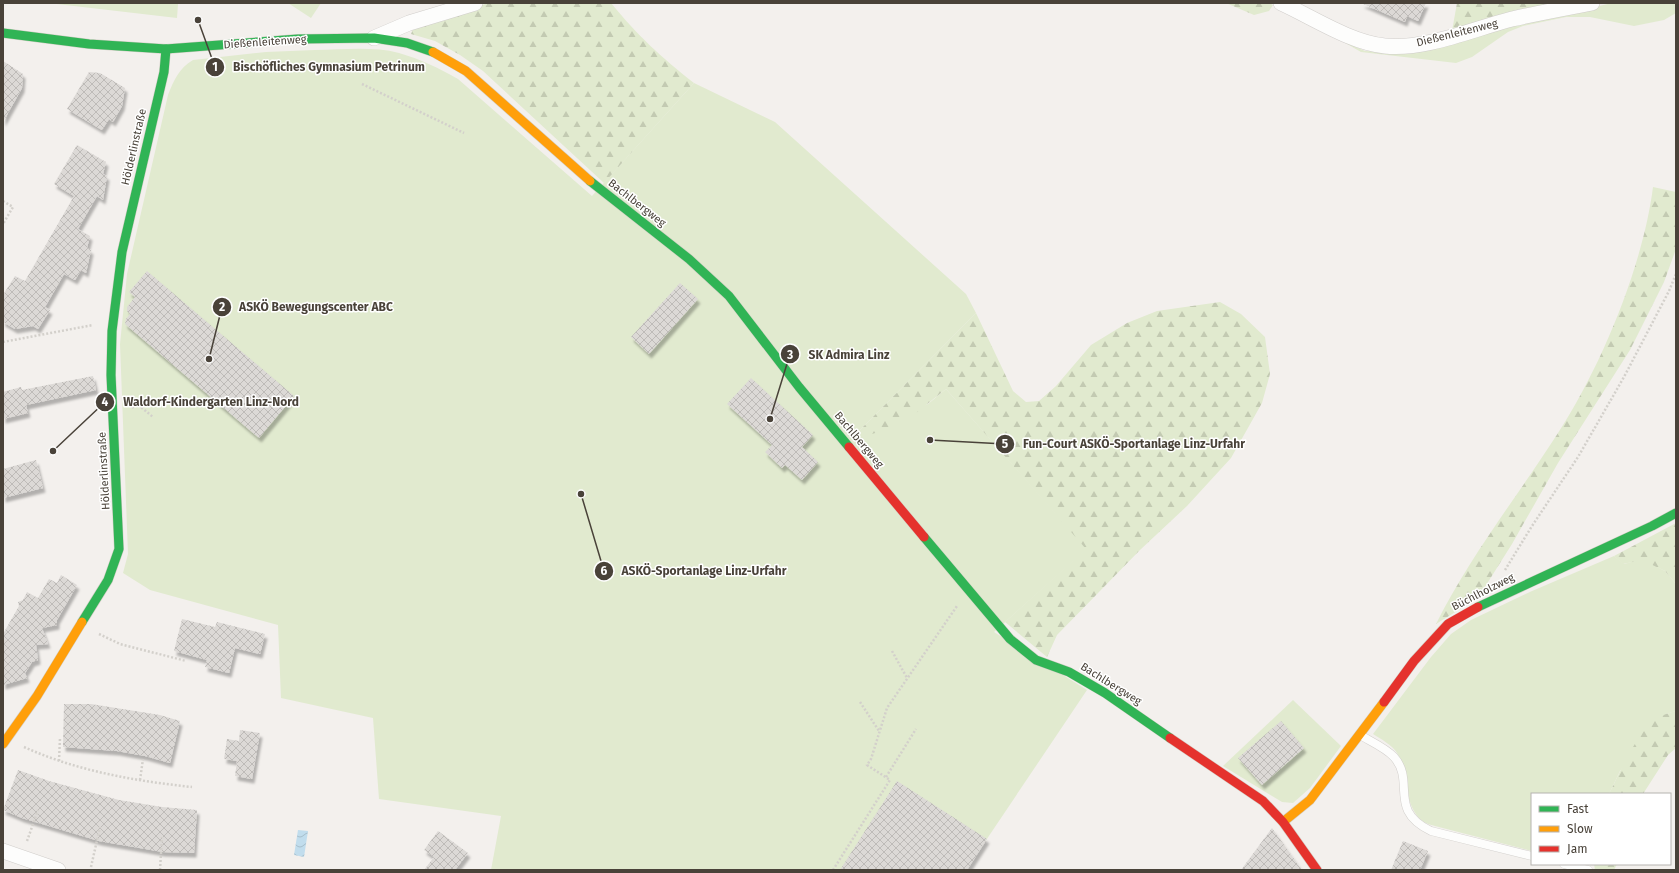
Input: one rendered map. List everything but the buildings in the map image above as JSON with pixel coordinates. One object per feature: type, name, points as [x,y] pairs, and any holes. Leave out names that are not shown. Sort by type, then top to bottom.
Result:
[{"type":"street","name":"Dießenleitenweg","points":[[3,33],[89,44],[166,49],[298,39],[374,38],[409,23],[475,3]]},
{"type":"street","name":"Dießenleitenweg","points":[[1281,3],[1349,35],[1385,46],[1422,43],[1512,19],[1592,3]]},
{"type":"street","name":"Bachlbergweg","points":[[374,38],[407,42],[428,49],[447,58],[466,71],[578,171],[712,278],[737,305],[799,387],[999,628],[1036,660],[1069,672],[1105,693],[1263,801],[1283,822],[1317,870]]},
{"type":"street","name":"Hölderlinstraße","points":[[4,743],[37,696],[108,580],[119,549],[111,375],[112,331],[122,252],[164,72],[166,49]]},
{"type":"street","name":"Büchlholzweg","points":[[1283,822],[1310,800],[1434,638],[1448,624],[1468,611],[1646,529],[1676,513]]},
{"type":"street","points":[[3,851],[58,870]]},
{"type":"lane","points":[[1360,735],[1394,756],[1399,765],[1409,816],[1418,825],[1431,831],[1531,856]]},
{"type":"lane","points":[[1568,865],[1588,870]]},
{"type":"path","points":[[362,84],[464,133]]},
{"type":"path","points":[[3,201],[13,207],[3,224]]},
{"type":"path","points":[[1497,597],[1500,580],[1512,557],[1578,456],[1624,377],[1669,291],[1676,274]]},
{"type":"path","points":[[3,342],[94,325]]},
{"type":"path","points":[[137,404],[153,417]]},
{"type":"path","points":[[833,870],[890,780],[867,765],[871,759],[887,708],[961,600],[971,594]]},
{"type":"path","points":[[82,623],[120,644],[186,661]]},
{"type":"path","points":[[892,651],[908,678]]},
{"type":"path","points":[[860,702],[879,731]]},
{"type":"path","points":[[886,777],[916,729]]},
{"type":"path","points":[[59,761],[60,738]]},
{"type":"path","points":[[4,743],[23,747],[59,761],[97,772],[192,787]]},
{"type":"path","points":[[140,780],[143,759]]},
{"type":"path","points":[[25,847],[38,810]]},
{"type":"path","points":[[91,867],[100,827]]},
{"type":"path","points":[[160,870],[162,837]]},
{"type":"green space","points":[[48,3],[172,3],[178,4],[177,18]]},
{"type":"green space","points":[[288,3],[321,3],[311,18]]},
{"type":"green space","points":[[489,3],[611,3],[650,46],[694,83],[604,183],[483,71],[460,55],[435,41],[411,34],[413,29],[431,20]]},
{"type":"green space","points":[[1226,3],[1269,3],[1273,5],[1269,11],[1254,15]]},
{"type":"green space","points":[[1457,3],[1567,3],[1452,31]]},
{"type":"green space","points":[[1612,3],[1676,3],[1676,13],[1664,20],[1634,26],[1590,17],[1566,17],[1523,26],[1508,32],[1472,57],[1456,63],[1361,52],[1340,40],[1365,51],[1401,52]]},
{"type":"green space","points":[[367,49],[389,51],[414,58],[444,71],[458,79],[592,196],[694,83],[775,122],[966,294],[976,313],[856,434],[928,404],[946,389],[1087,549],[994,632],[1087,690],[966,870],[491,870],[501,816],[379,799],[373,718],[281,698],[278,625],[150,590],[123,573],[128,554],[120,344],[127,274],[168,95],[175,79],[184,67],[193,60],[266,52]]},
{"type":"green space","points":[[1653,187],[1676,192],[1676,249],[1664,282],[1630,350],[1558,463],[1512,544],[1478,598],[1436,624],[1464,574],[1558,433],[1590,378],[1618,315],[1630,282],[1648,218]]},
{"type":"green space","points":[[1220,302],[1241,314],[1265,337],[1270,374],[1262,403],[1231,458],[1187,506],[1140,550],[1057,635],[1047,657],[1005,622],[1086,549],[946,389],[901,425],[859,438],[856,434],[976,313],[1013,391],[1026,402],[1039,401],[1056,386],[1091,345],[1127,323],[1157,311]]},
{"type":"green space","points":[[1676,523],[1676,584],[1665,571],[1642,560],[1623,564],[1614,556]]},
{"type":"green space","points":[[1614,556],[1624,564],[1642,559],[1665,571],[1676,584],[1676,711],[1666,714],[1620,771],[1609,793],[1531,793],[1531,851],[1433,826],[1422,821],[1415,813],[1408,797],[1403,770],[1397,753],[1383,740],[1373,734],[1431,657],[1451,634],[1471,620],[1532,591]]},
{"type":"green space","points":[[1293,700],[1341,746],[1310,788],[1293,803],[1282,802],[1223,766]]},
{"type":"green space","points":[[1676,711],[1676,748],[1668,755],[1644,793],[1610,793],[1639,737],[1651,723],[1666,714]]},
{"type":"green space","points":[[1594,865],[1616,865],[1614,870],[1595,870]]},
{"type":"water","points":[[298,830],[308,831],[304,857],[294,855]]},
{"type":"traffic: fast","points":[[3,33],[89,44],[166,49],[298,39],[374,38],[407,43],[433,52]]},
{"type":"traffic: fast","points":[[82,622],[108,580],[119,549],[111,375],[112,331],[122,252],[164,72],[166,49]]},
{"type":"traffic: fast","points":[[590,181],[689,259],[729,296],[799,387],[849,447]]},
{"type":"traffic: fast","points":[[1478,607],[1652,526],[1676,513]]},
{"type":"traffic: fast","points":[[924,537],[1010,639],[1036,660],[1069,672],[1105,693],[1170,738]]},
{"type":"traffic: slow","points":[[433,52],[466,71],[590,181]]},
{"type":"traffic: slow","points":[[3,744],[37,696],[82,622]]},
{"type":"traffic: slow","points":[[1283,822],[1310,800],[1384,702]]},
{"type":"traffic: jam","points":[[849,447],[924,537]]},
{"type":"traffic: jam","points":[[1384,702],[1414,661],[1448,624],[1478,607]]},
{"type":"traffic: jam","points":[[1170,738],[1263,801],[1283,822],[1317,870]]},
{"type":"place","name":"Bischöfliches Gymnasium Petrinum","points":[[198,20]]},
{"type":"place","name":"ASKÖ Bewegungscenter ABC","points":[[209,359]]},
{"type":"place","name":"SK Admira Linz","points":[[770,419]]},
{"type":"place","name":"Fun-Court ASKÖ-Sportanlage Linz-Urfahr","points":[[930,440]]},
{"type":"place","name":"Waldorf-Kindergarten Linz-Nord","points":[[53,451]]},
{"type":"place","name":"ASKÖ-Sportanlage Linz-Urfahr","points":[[581,494]]}]
